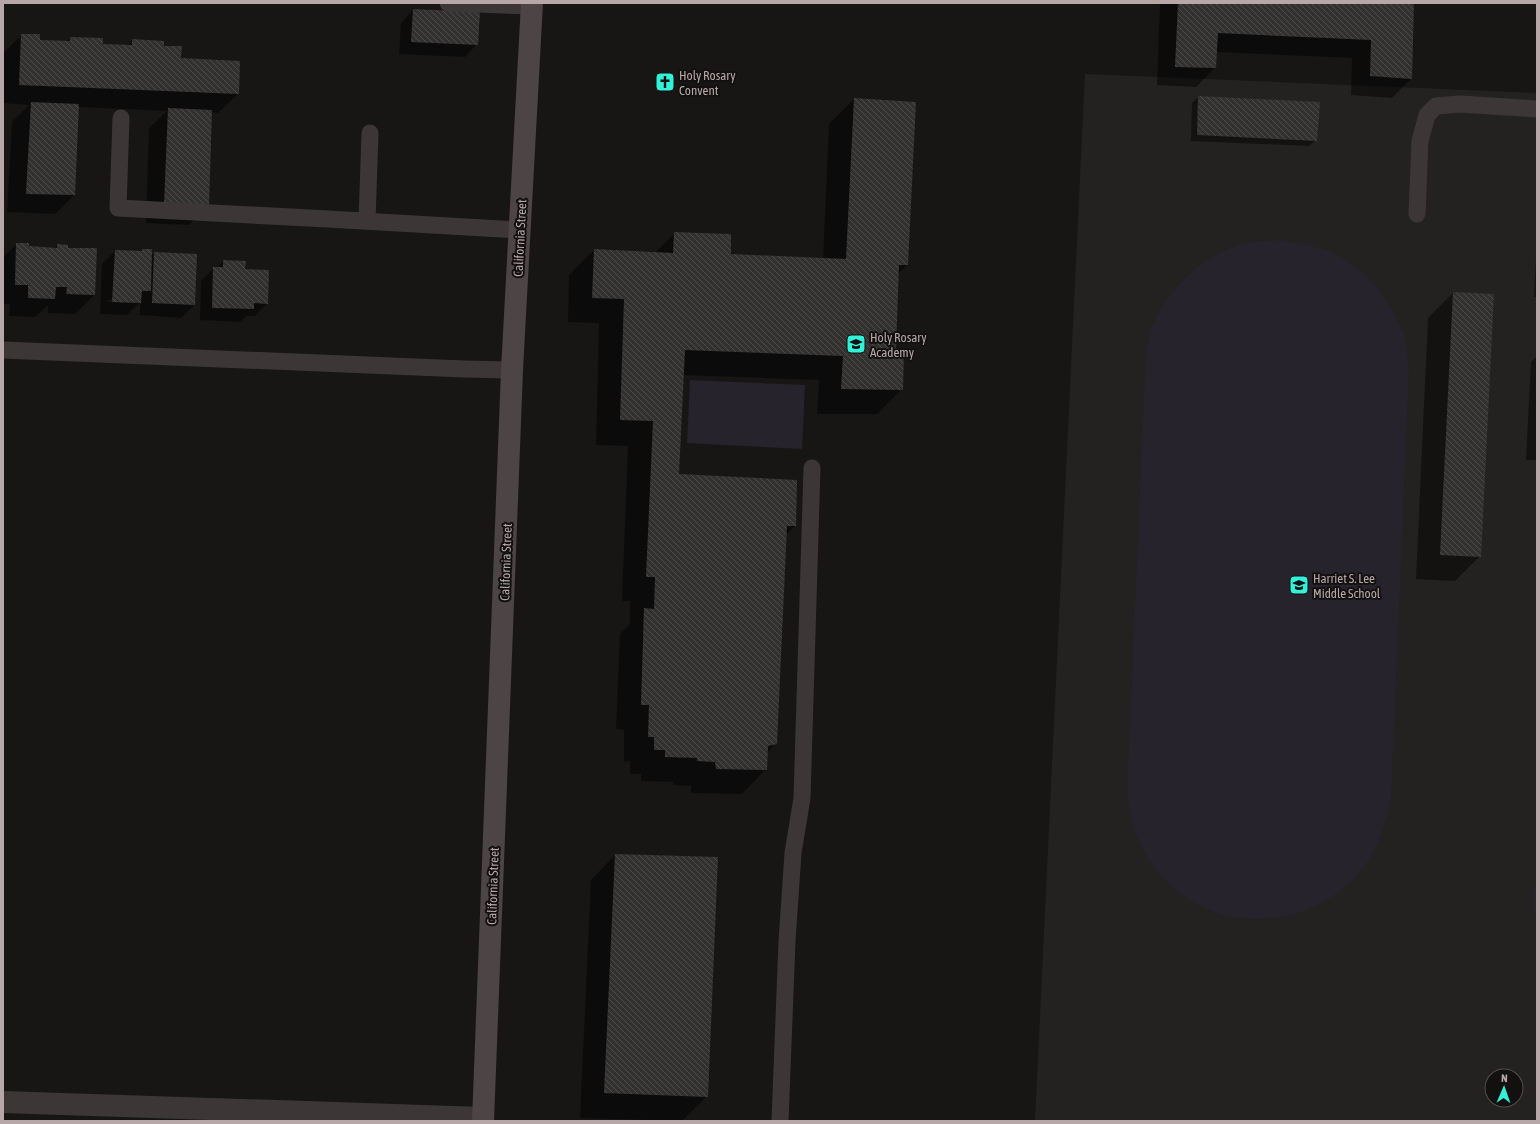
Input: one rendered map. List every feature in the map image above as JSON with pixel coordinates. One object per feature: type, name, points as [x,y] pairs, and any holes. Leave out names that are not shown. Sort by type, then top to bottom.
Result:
[{"type":"street","name":"California Street","points":[[483,1120],[512,370],[532,4]]},
{"type":"street","points":[[3,1102],[483,1120]]},
{"type":"lane","points":[[448,3],[532,4]]},
{"type":"lane","points":[[1417,214],[1420,141],[1427,115],[1436,106],[1460,104],[1537,109]]},
{"type":"lane","points":[[121,118],[118,208],[520,230]]},
{"type":"lane","points":[[367,221],[370,133]]},
{"type":"lane","points":[[3,350],[449,369],[512,370]]},
{"type":"lane","points":[[780,1121],[787,941],[793,853],[802,798],[812,468]]},
{"type":"shaded area","name":"Harriet S. Lee Middle School","points":[[1085,74],[1537,93],[1537,1121],[1035,1121]]},
{"type":"shaded area","points":[[1281,240],[1329,251],[1354,265],[1383,296],[1398,320],[1404,337],[1409,367],[1391,799],[1386,819],[1380,838],[1365,865],[1359,873],[1336,894],[1310,908],[1282,917],[1253,919],[1225,915],[1197,904],[1173,887],[1152,864],[1142,848],[1130,813],[1127,794],[1146,351],[1150,335],[1161,309],[1183,281],[1196,269],[1210,259],[1242,245],[1260,241]]},
{"type":"shaded area","points":[[690,380],[805,385],[802,449],[687,443]]},
{"type":"shaded area","points":[[1537,852],[1537,912],[1534,912]]},
{"type":"building","points":[[1178,3],[1414,3],[1412,79],[1370,76],[1371,40],[1218,33],[1216,68],[1175,67]]},
{"type":"building","points":[[413,9],[480,12],[478,45],[411,42]]},
{"type":"building","points":[[21,34],[40,34],[40,40],[70,41],[70,37],[103,38],[103,44],[132,45],[132,39],[164,41],[164,46],[182,46],[181,58],[240,61],[239,94],[19,85]]},
{"type":"building","points":[[1198,96],[1320,102],[1317,141],[1197,135]]},
{"type":"building","points":[[854,98],[916,102],[908,265],[899,265],[896,349],[904,348],[903,390],[841,389],[843,356],[685,350],[679,474],[797,480],[796,526],[787,526],[777,744],[768,746],[767,770],[716,769],[715,762],[697,761],[697,758],[665,757],[665,750],[654,750],[654,737],[648,737],[649,705],[641,705],[644,608],[654,609],[655,577],[646,577],[653,421],[620,420],[624,299],[592,298],[594,249],[673,253],[674,232],[731,234],[731,254],[846,259]]},
{"type":"building","points":[[31,102],[79,104],[75,195],[26,194]]},
{"type":"building","points":[[168,108],[212,110],[209,207],[164,205]]},
{"type":"building","points":[[16,243],[29,243],[29,246],[57,248],[57,244],[68,245],[68,248],[97,248],[95,295],[66,294],[67,287],[56,287],[55,299],[28,298],[28,285],[15,285]]},
{"type":"building","points":[[142,249],[152,249],[151,291],[142,291],[141,303],[112,302],[115,250],[142,251]]},
{"type":"building","points":[[154,252],[197,254],[195,305],[152,303]]},
{"type":"building","points":[[223,260],[246,261],[245,269],[269,270],[268,304],[254,303],[254,309],[212,308],[213,267],[223,267]]},
{"type":"building","points":[[1453,292],[1494,294],[1481,557],[1440,555]]},
{"type":"building","points":[[615,854],[718,857],[708,1097],[604,1093]]},
{"type":"place","name":"Holy Rosary Convent","points":[[665,82]]},
{"type":"place","name":"Holy Rosary Academy","points":[[856,344]]},
{"type":"place","name":"Harriet S. Lee Middle School","points":[[1299,585]]}]
